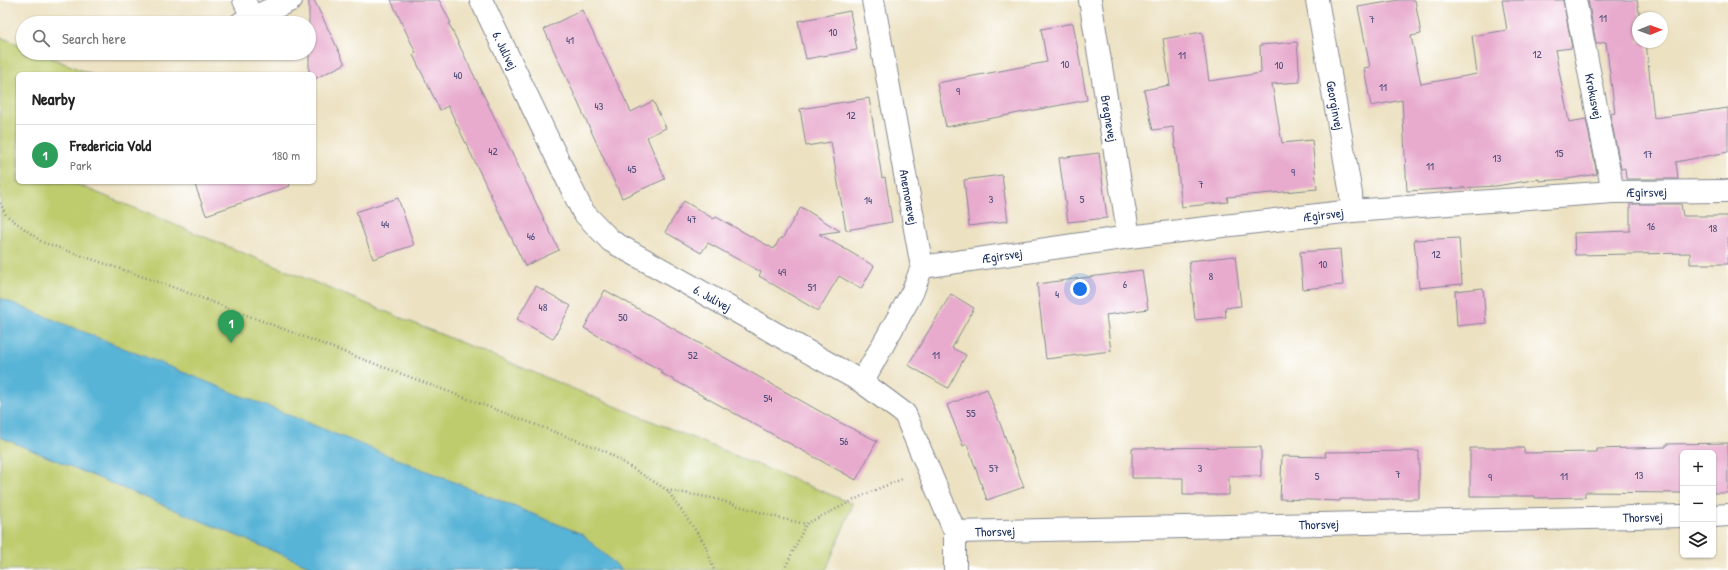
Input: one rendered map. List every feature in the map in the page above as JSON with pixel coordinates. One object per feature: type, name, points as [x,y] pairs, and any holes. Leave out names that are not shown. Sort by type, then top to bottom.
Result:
[{"type":"street","points":[[246,14],[291,0]]},
{"type":"street","name":"6. Julivej","points":[[481,0],[583,212],[611,241],[862,382],[905,414],[955,532],[955,570]]},
{"type":"street","name":"Anemonevej","points":[[873,0],[922,267]]},
{"type":"street","name":"Bregnevej","points":[[1090,0],[1129,237]]},
{"type":"street","name":"Georginvej","points":[[1318,0],[1351,194],[1352,210]]},
{"type":"street","name":"Krokusvej","points":[[1575,0],[1613,192]]},
{"type":"street","name":"Ægirsvej","points":[[922,267],[1129,237],[1352,210],[1613,192],[1728,192]]},
{"type":"street","points":[[862,382],[912,293],[922,267]]},
{"type":"street","points":[[1716,516],[1728,515]]},
{"type":"street","name":"Thorsvej","points":[[955,532],[1680,516]]},
{"type":"path","points":[[0,203],[6,215],[42,242],[167,285],[605,451],[667,490],[712,498],[783,519],[806,524]]},
{"type":"path","points":[[784,570],[806,524],[868,493],[928,469]]},
{"type":"path","points":[[667,490],[705,544],[714,570]]},
{"type":"green space","points":[[0,37],[16,43],[16,60],[56,60],[86,72],[16,72],[16,184],[76,184],[853,504],[826,570],[0,570]]},
{"type":"water","points":[[0,298],[582,534],[622,570],[319,570],[0,437]]},
{"type":"building","points":[[309,0],[314,0],[345,64],[316,78],[316,72],[309,72],[309,60],[316,60],[316,16],[309,16]]},
{"type":"building","points":[[391,0],[439,0],[451,23],[449,24],[559,250],[525,266],[448,106],[440,110],[413,55],[416,53]]},
{"type":"building","points":[[1399,0],[1415,0],[1421,34],[1411,36],[1421,84],[1477,74],[1472,36],[1507,30],[1502,0],[1563,0],[1572,48],[1555,50],[1569,122],[1586,119],[1597,174],[1567,179],[1539,181],[1539,179],[1496,186],[1407,191],[1402,100],[1371,106],[1364,68],[1370,67],[1358,7]]},
{"type":"building","points":[[1588,0],[1637,0],[1639,12],[1632,12],[1632,48],[1647,48],[1654,118],[1728,108],[1728,152],[1676,162],[1678,179],[1626,179],[1625,168],[1621,169],[1610,114],[1615,113],[1606,42],[1596,44]]},
{"type":"building","points":[[582,10],[631,112],[653,101],[666,128],[647,137],[665,179],[622,198],[544,29]]},
{"type":"building","points":[[850,11],[857,50],[806,59],[798,21]]},
{"type":"building","points":[[1073,23],[1087,100],[946,127],[937,83],[1047,62],[1041,29]]},
{"type":"building","points":[[1202,32],[1209,81],[1261,73],[1260,45],[1297,42],[1300,82],[1272,84],[1282,143],[1312,140],[1317,189],[1227,197],[1228,202],[1182,207],[1173,127],[1153,130],[1144,90],[1170,85],[1163,39]]},
{"type":"building","points":[[869,98],[882,178],[885,177],[892,222],[846,230],[831,142],[806,146],[800,109]]},
{"type":"building","points":[[1099,153],[1107,218],[1068,222],[1059,158]]},
{"type":"building","points":[[1002,175],[1008,221],[969,226],[964,180]]},
{"type":"building","points":[[195,184],[290,184],[290,186],[206,215]]},
{"type":"building","points":[[398,198],[414,245],[373,259],[356,212]]},
{"type":"building","points":[[684,201],[714,219],[716,217],[774,249],[780,238],[782,239],[801,207],[840,231],[819,234],[874,266],[861,289],[839,276],[818,311],[759,276],[761,272],[708,243],[701,253],[665,232]]},
{"type":"building","points":[[1630,204],[1681,204],[1683,216],[1728,216],[1728,264],[1690,264],[1690,253],[1575,255],[1574,233],[1630,231]]},
{"type":"building","points":[[1459,238],[1462,284],[1419,288],[1414,240]]},
{"type":"building","points":[[1340,249],[1343,285],[1303,289],[1300,252]]},
{"type":"building","points":[[1235,256],[1241,306],[1225,308],[1226,317],[1195,320],[1189,261]]},
{"type":"building","points":[[1142,270],[1148,309],[1106,315],[1111,351],[1046,359],[1037,284]]},
{"type":"building","points":[[536,286],[571,306],[553,339],[517,319]]},
{"type":"building","points":[[1483,288],[1486,323],[1457,326],[1455,291]]},
{"type":"building","points":[[605,290],[837,421],[877,441],[856,480],[661,373],[662,371],[584,328]]},
{"type":"building","points":[[951,294],[974,308],[952,348],[966,355],[948,388],[908,365]]},
{"type":"building","points":[[987,389],[1024,487],[987,500],[967,444],[963,446],[947,405]]},
{"type":"building","points":[[1728,443],[1728,493],[1716,493],[1716,450],[1680,450],[1680,493],[1585,492],[1585,497],[1535,498],[1535,496],[1470,496],[1470,448],[1524,448],[1524,453],[1597,452],[1597,449],[1666,447],[1666,444]]},
{"type":"building","points":[[1261,447],[1261,476],[1229,476],[1229,495],[1183,495],[1183,478],[1132,478],[1132,448]]},
{"type":"building","points":[[1419,451],[1419,499],[1340,499],[1340,501],[1280,499],[1282,456],[1326,457],[1325,452]]},
{"type":"place","name":"Fredericia Vold","points":[[231,343]]}]
